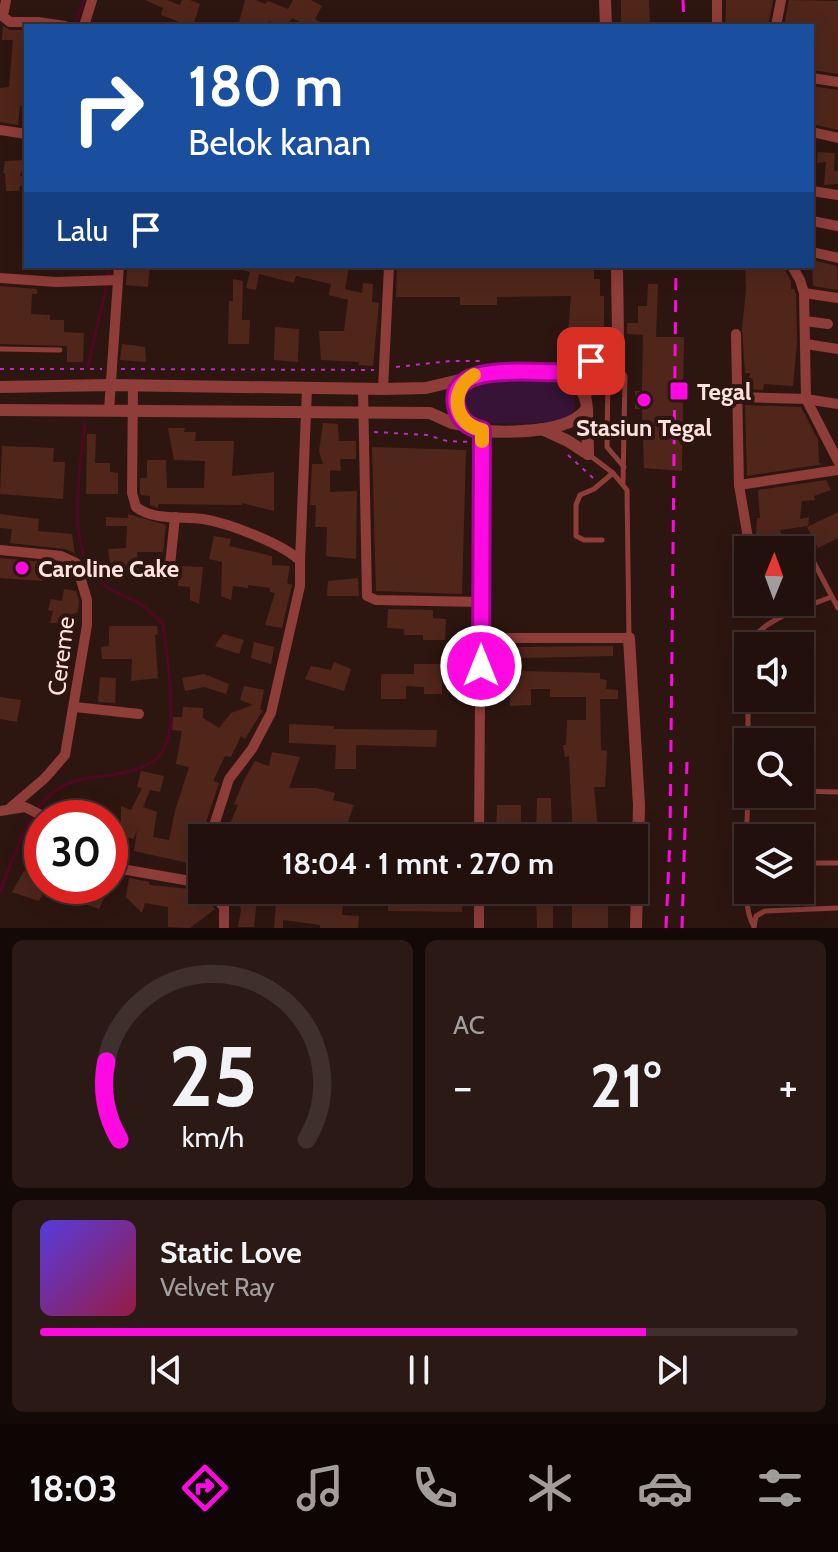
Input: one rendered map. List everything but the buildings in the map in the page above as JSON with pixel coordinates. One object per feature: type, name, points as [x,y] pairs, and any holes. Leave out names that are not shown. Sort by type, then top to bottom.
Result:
[{"type":"street","points":[[6,0],[1,15],[10,22],[37,24]]},
{"type":"street","points":[[85,24],[92,0]]},
{"type":"street","points":[[605,0],[606,24]]},
{"type":"street","points":[[717,0],[717,24]]},
{"type":"street","points":[[776,24],[781,0]]},
{"type":"street","points":[[814,78],[838,82]]},
{"type":"street","points":[[0,130],[24,134]]},
{"type":"street","points":[[814,132],[838,138]]},
{"type":"street","points":[[814,191],[838,195]]},
{"type":"street","points":[[814,221],[838,226]]},
{"type":"street","points":[[814,252],[838,258]]},
{"type":"street","points":[[109,410],[119,268]]},
{"type":"street","points":[[383,389],[389,268]]},
{"type":"street","points":[[0,387],[426,388],[485,373],[573,370],[612,345],[620,329],[617,268]]},
{"type":"street","points":[[793,268],[804,293],[806,399],[838,461]]},
{"type":"street","points":[[0,278],[56,282],[116,280]]},
{"type":"street","points":[[804,293],[838,298]]},
{"type":"street","points":[[805,321],[828,324]]},
{"type":"street","points":[[736,334],[739,485],[748,536]]},
{"type":"street","points":[[806,344],[838,349]]},
{"type":"street","points":[[588,454],[586,394],[591,361]]},
{"type":"street","points":[[552,373],[569,379],[586,394]]},
{"type":"street","points":[[468,378],[457,393],[456,402],[462,419],[476,428]]},
{"type":"street","points":[[133,386],[133,500],[142,512],[218,522],[292,552],[300,561]]},
{"type":"street","points":[[215,824],[229,779],[252,749],[271,713],[300,586],[307,388]]},
{"type":"street","points":[[363,389],[367,596],[376,600],[481,602]]},
{"type":"street","points":[[738,397],[806,399],[838,404]]},
{"type":"street","points":[[0,410],[430,413],[452,423],[476,428],[542,429],[569,423],[587,409]]},
{"type":"street","points":[[476,428],[481,602],[479,824]]},
{"type":"street","points":[[542,429],[588,454]]},
{"type":"street","points":[[739,485],[838,470]]},
{"type":"street","points":[[170,565],[175,517]]},
{"type":"street","name":"Cereme","points":[[0,550],[61,556],[76,563],[87,600],[87,625],[65,755],[61,762],[5,810]]},
{"type":"street","points":[[481,638],[629,638],[639,805],[636,928]]},
{"type":"street","points":[[75,707],[139,714]]},
{"type":"street","points":[[128,870],[188,882]]},
{"type":"street","points":[[221,904],[224,907],[224,928]]},
{"type":"street","points":[[479,904],[479,928]]},
{"type":"lane","points":[[612,345],[615,360],[625,376],[623,483],[628,498],[629,638]]},
{"type":"lane","points":[[0,349],[60,350]]},
{"type":"lane","points":[[615,360],[608,375],[607,447],[624,467]]},
{"type":"lane","points":[[588,454],[623,483]]},
{"type":"lane","points":[[602,540],[584,540],[576,536],[576,505],[580,495],[594,489],[613,473]]},
{"type":"lane","points":[[814,564],[838,608]]},
{"type":"lane","points":[[757,632],[764,626],[831,597]]},
{"type":"lane","points":[[814,791],[838,792]]},
{"type":"lane","points":[[814,863],[838,863]]},
{"type":"lane","points":[[747,904],[747,913],[754,927]]},
{"type":"lane","points":[[754,927],[756,916],[765,911],[838,908]]},
{"type":"path","points":[[0,369],[357,372],[450,361],[481,361]]},
{"type":"shaded area","points":[[553,380],[566,386],[574,397],[574,410],[563,420],[481,422],[470,418],[463,407],[466,389],[476,381]]},
{"type":"waterway","points":[[75,24],[84,0]]},
{"type":"waterway","points":[[108,268],[108,277]]},
{"type":"waterway","points":[[88,366],[107,284]]},
{"type":"waterway","points":[[0,891],[30,820],[49,796],[76,780],[118,774],[148,765],[166,745],[170,729],[171,693],[163,624],[140,604],[102,583],[88,564],[81,546],[77,504],[85,423]]},
{"type":"railway","points":[[683,0],[684,24]]},
{"type":"railway","points":[[666,928],[670,837],[676,268]]},
{"type":"railway","points":[[682,928],[687,761]]},
{"type":"slow traffic","points":[[474,375],[462,385],[456,402],[462,419],[471,427],[482,430],[482,441]]},
{"type":"place","name":"Tegal","points":[[679,391]]},
{"type":"place","name":"Stasiun Tegal","points":[[644,400]]},
{"type":"place","name":"Caroline Cake","points":[[22,568]]},
{"type":"route","points":[[481,666],[482,430],[471,427],[462,419],[456,402],[457,393],[468,378],[476,374],[561,372],[591,361]]}]
